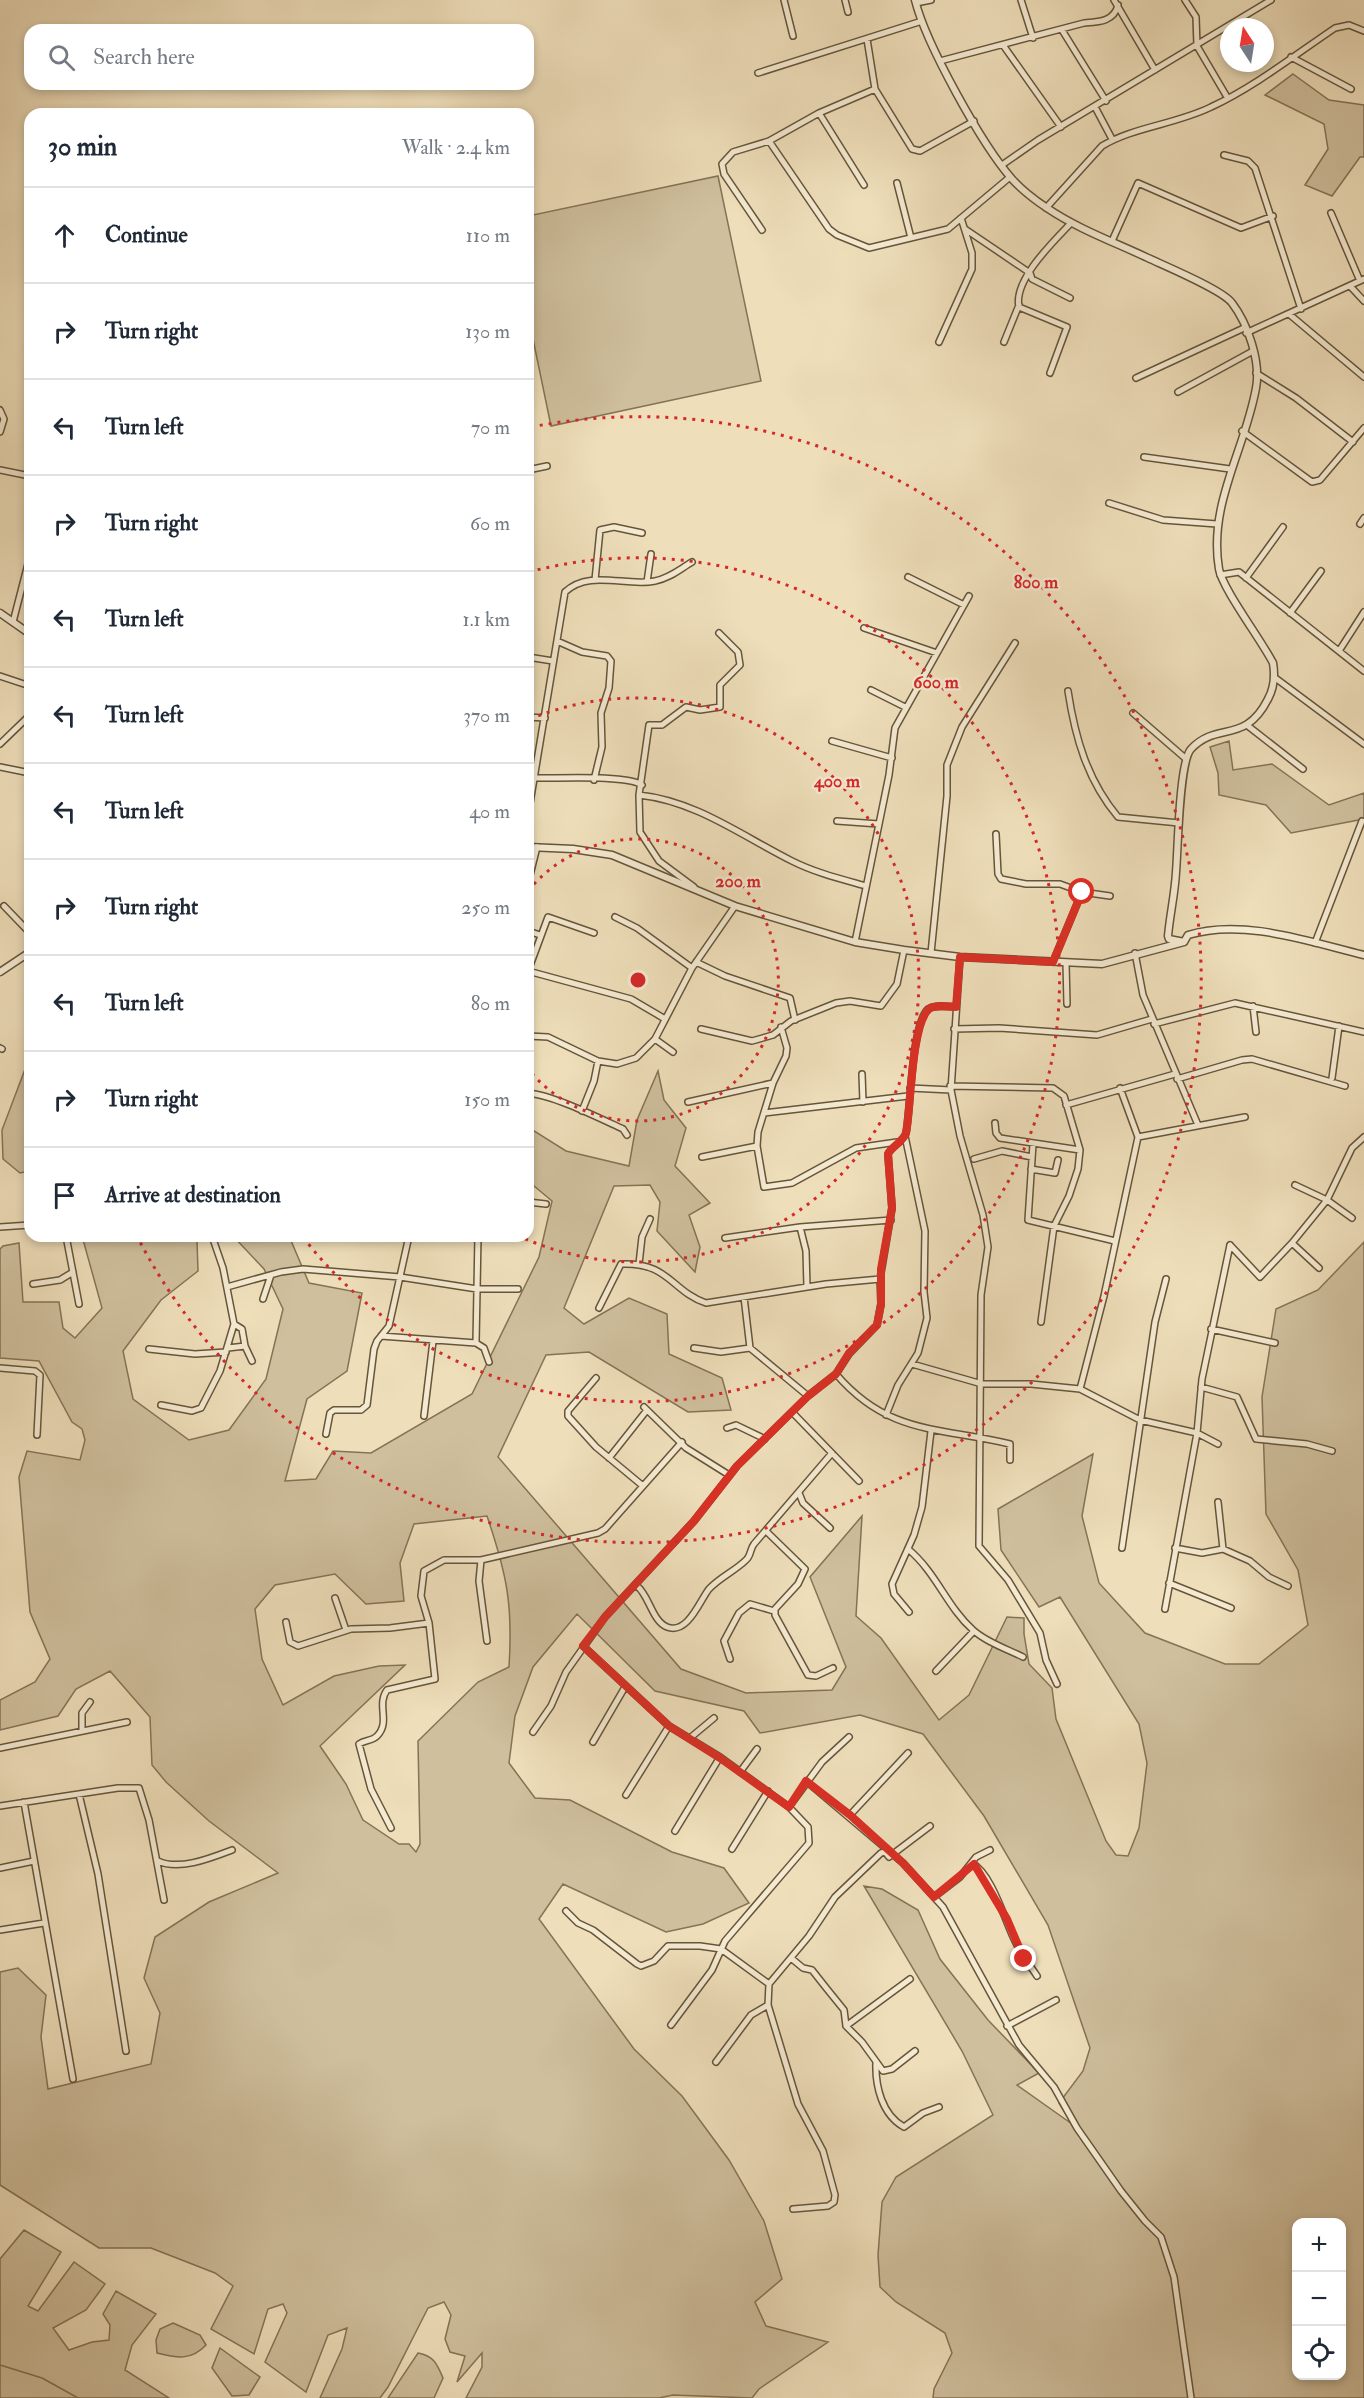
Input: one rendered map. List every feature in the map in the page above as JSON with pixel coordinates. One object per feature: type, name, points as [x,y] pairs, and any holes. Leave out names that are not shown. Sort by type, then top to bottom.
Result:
[{"type":"street","points":[[784,0],[793,36]]},
{"type":"street","points":[[845,0],[848,12]]},
{"type":"street","points":[[931,0],[916,2],[922,21],[940,61],[974,121],[1010,177],[1046,208],[1071,223],[1228,298],[1253,351],[1257,373],[1256,388],[1230,469],[1218,524],[1220,575],[1273,663],[1274,677],[1264,707],[1248,726],[1198,743],[1185,758],[1168,939],[1184,942]]},
{"type":"street","points":[[1021,0],[1033,38]]},
{"type":"street","points":[[1185,0],[1196,16],[1197,46],[1227,98]]},
{"type":"street","points":[[1002,165],[1271,0]]},
{"type":"street","points":[[1116,3],[1155,70]]},
{"type":"street","points":[[940,61],[1033,38],[1085,22],[1098,23],[1113,15],[1116,3]]},
{"type":"street","points":[[758,74],[922,21]]},
{"type":"street","points":[[1046,208],[1102,146],[1112,139],[1174,122],[1227,98],[1343,25],[1364,31]]},
{"type":"street","points":[[1062,30],[1106,101]]},
{"type":"street","points":[[867,39],[875,89],[916,151],[974,121]]},
{"type":"street","points":[[1003,45],[1061,127]]},
{"type":"street","points":[[1291,57],[1351,89]]},
{"type":"street","points":[[762,230],[722,166],[724,160],[733,152],[769,141],[819,113],[875,89]]},
{"type":"street","points":[[1095,107],[1112,139]]},
{"type":"street","points":[[819,113],[864,185]]},
{"type":"street","points":[[769,141],[829,229],[837,236],[868,248],[948,229],[1010,177]]},
{"type":"street","points":[[1224,155],[1248,161],[1255,168],[1273,216],[1301,309]]},
{"type":"street","points":[[897,183],[911,238]]},
{"type":"street","points":[[1112,241],[1138,183],[1241,228],[1273,216]]},
{"type":"street","points":[[1136,378],[1301,309],[1362,280],[1331,213]]},
{"type":"street","points":[[939,342],[972,269],[972,253],[961,218]]},
{"type":"street","points":[[1004,342],[1019,305],[1022,287],[1040,257],[1071,223]]},
{"type":"street","points":[[965,229],[1030,273],[1032,279],[1070,298]]},
{"type":"street","points":[[1350,286],[1364,301]]},
{"type":"street","points":[[1019,305],[1067,327],[1050,373]]},
{"type":"street","points":[[1289,314],[1364,377]]},
{"type":"street","points":[[1178,392],[1253,351]]},
{"type":"street","points":[[1257,373],[1296,398],[1353,442]]},
{"type":"street","points":[[0,410],[4,419],[0,432]]},
{"type":"street","points":[[1242,431],[1312,482],[1320,480],[1363,431]]},
{"type":"street","points":[[1143,458],[1230,469]]},
{"type":"street","points":[[534,469],[547,466]]},
{"type":"street","points":[[0,470],[24,476]]},
{"type":"street","points":[[1109,503],[1163,520],[1218,524]]},
{"type":"street","points":[[1359,524],[1364,518]]},
{"type":"street","points":[[595,580],[600,530],[614,527],[642,533]]},
{"type":"street","points":[[1246,578],[1283,527]]},
{"type":"street","points":[[647,582],[651,554]]},
{"type":"street","points":[[534,765],[545,718],[565,592],[574,585],[595,580],[647,582],[669,577],[692,562]]},
{"type":"street","points":[[1290,613],[1321,571]]},
{"type":"street","points":[[1220,575],[1236,572],[1246,578],[1364,671]]},
{"type":"street","points":[[908,577],[964,605]]},
{"type":"street","points":[[13,622],[24,579]]},
{"type":"street","points":[[855,942],[879,824],[895,728],[905,706],[969,596]]},
{"type":"street","points":[[1339,651],[1364,612]]},
{"type":"street","points":[[0,613],[24,630]]},
{"type":"street","points":[[864,628],[937,653]]},
{"type":"street","points":[[705,895],[659,861],[640,832],[639,795],[650,725],[662,725],[686,707],[700,710],[720,707],[720,685],[740,665],[738,652],[719,633]]},
{"type":"street","points":[[557,641],[582,652],[607,656],[611,661],[609,688],[601,712],[602,747],[594,780]]},
{"type":"street","points":[[932,953],[947,796],[947,765],[962,727],[1015,643]]},
{"type":"street","points":[[534,658],[553,661]]},
{"type":"street","points":[[0,676],[24,684]]},
{"type":"street","points":[[1274,677],[1364,744]]},
{"type":"street","points":[[871,690],[905,706]]},
{"type":"street","points":[[1068,691],[1072,722],[1085,764],[1103,799],[1121,818],[1179,823]]},
{"type":"street","points":[[1134,713],[1185,758]]},
{"type":"street","points":[[534,717],[545,718]]},
{"type":"street","points":[[0,744],[24,721]]},
{"type":"street","points":[[1248,726],[1303,769]]},
{"type":"street","points":[[832,741],[891,758]]},
{"type":"street","points":[[0,766],[24,772]]},
{"type":"street","points":[[534,778],[626,780],[642,785]]},
{"type":"street","points":[[639,795],[668,800],[696,810],[822,874],[866,886]]},
{"type":"street","points":[[837,821],[879,824]]},
{"type":"street","points":[[1315,944],[1362,821]]},
{"type":"street","points":[[996,834],[998,874],[1001,879],[1026,884],[1060,884],[1082,892],[1110,896]]},
{"type":"street","points":[[534,848],[573,849],[612,855],[735,906],[855,942],[904,950],[960,957],[1102,964],[1135,953],[1184,942],[1188,935],[1198,932],[1229,930],[1263,933],[1364,955]]},
{"type":"street","points":[[534,860],[537,848]]},
{"type":"street","points":[[1053,962],[1082,892]]},
{"type":"street","points":[[4,906],[24,927]]},
{"type":"street","points":[[534,1036],[548,1037],[598,1061],[628,1062],[636,1058],[655,1039],[692,968],[735,906]]},
{"type":"street","points":[[534,953],[546,918],[549,916],[594,933]]},
{"type":"street","points":[[615,917],[637,928],[692,968]]},
{"type":"street","points":[[534,933],[540,935]]},
{"type":"street","points":[[700,1029],[752,1041],[773,1035],[795,1020],[842,1001],[881,1006],[897,984],[904,950]]},
{"type":"street","points":[[1135,953],[1143,995],[1198,1125]]},
{"type":"street","points":[[0,971],[24,956]]},
{"type":"street","points":[[960,957],[950,1088],[957,1124],[988,1240],[981,1295],[979,1546],[1008,1580],[1040,1633],[1046,1660],[1057,1684]]},
{"type":"street","points":[[696,962],[725,976],[790,998],[795,1020]]},
{"type":"street","points":[[1066,963],[1067,1004]]},
{"type":"street","points":[[534,973],[631,999],[665,1019]]},
{"type":"street","points":[[954,1029],[999,1028],[1097,1035],[1227,1003],[1252,1006],[1364,1032]]},
{"type":"street","points":[[886,1415],[921,1345],[926,1324],[923,1272],[926,1239],[906,1136],[908,1096],[922,1021],[928,1009],[935,1006],[956,1007]]},
{"type":"street","points":[[1252,1006],[1256,1032]]},
{"type":"street","points":[[1332,1078],[1339,1026]]},
{"type":"street","points":[[781,1028],[787,1048],[786,1056],[773,1083],[757,1146],[764,1187],[792,1183],[856,1148],[897,1142]]},
{"type":"street","points":[[655,1039],[673,1052]]},
{"type":"street","points":[[1066,1106],[1120,1088],[1242,1059],[1252,1059],[1345,1086]]},
{"type":"street","points":[[582,1111],[594,1081],[598,1061]]},
{"type":"street","points":[[861,1074],[863,1102]]},
{"type":"street","points":[[688,1102],[773,1083]]},
{"type":"street","points":[[910,1088],[1053,1088],[1064,1096],[1080,1150],[1078,1169],[1069,1196],[1054,1226],[1041,1322]]},
{"type":"street","points":[[1080,1389],[1104,1296],[1138,1137],[1120,1088]]},
{"type":"street","points":[[534,1094],[582,1111],[622,1129],[627,1135]]},
{"type":"street","points":[[764,1113],[908,1096]]},
{"type":"street","points":[[1138,1137],[1198,1125],[1207,1126],[1245,1117]]},
{"type":"street","points":[[995,1123],[997,1137],[1080,1150]]},
{"type":"street","points":[[534,1732],[551,1706],[566,1672],[605,1617],[637,1586],[706,1508],[729,1475],[808,1396],[836,1374],[849,1353],[877,1325],[881,1304],[880,1279],[891,1220],[892,1190],[888,1154],[897,1142],[906,1136]]},
{"type":"street","points":[[1165,1609],[1197,1433],[1201,1387],[1230,1245],[1260,1277],[1292,1243],[1327,1200],[1352,1148],[1364,1137]]},
{"type":"street","points":[[1033,1144],[1027,1217],[1031,1221],[1115,1241]]},
{"type":"street","points":[[702,1157],[757,1146]]},
{"type":"street","points":[[974,1159],[1002,1151],[1032,1157]]},
{"type":"street","points":[[1031,1169],[1055,1173],[1058,1160]]},
{"type":"street","points":[[1295,1185],[1327,1200],[1352,1218]]},
{"type":"street","points":[[534,1203],[546,1204]]},
{"type":"street","points":[[639,1264],[642,1237],[650,1219]]},
{"type":"street","points":[[725,1238],[800,1227],[891,1220]]},
{"type":"street","points":[[0,1227],[24,1225]]},
{"type":"street","points":[[800,1227],[806,1251],[807,1287]]},
{"type":"street","points":[[67,1242],[79,1304]]},
{"type":"street","points":[[161,1405],[199,1410],[230,1347],[234,1324],[215,1242]]},
{"type":"street","points":[[326,1434],[330,1413],[334,1410],[366,1408],[374,1349],[389,1326],[408,1242]]},
{"type":"street","points":[[476,1343],[478,1242]]},
{"type":"street","points":[[1292,1243],[1319,1268]]},
{"type":"street","points":[[599,1308],[620,1265],[639,1264],[656,1269],[702,1302],[880,1279]]},
{"type":"street","points":[[227,1287],[303,1269],[400,1277],[477,1289],[519,1289]]},
{"type":"street","points":[[33,1284],[64,1278],[73,1272]]},
{"type":"street","points":[[263,1299],[271,1275]]},
{"type":"street","points":[[64,1278],[73,1280]]},
{"type":"street","points":[[1122,1548],[1140,1420],[1146,1402],[1155,1322],[1166,1279]]},
{"type":"street","points":[[744,1297],[750,1348],[808,1396]]},
{"type":"street","points":[[234,1324],[242,1329],[252,1361]]},
{"type":"street","points":[[1212,1329],[1275,1342]]},
{"type":"street","points":[[381,1336],[476,1343],[484,1348],[489,1362]]},
{"type":"street","points":[[424,1416],[433,1341]]},
{"type":"street","points":[[149,1349],[195,1354],[246,1346]]},
{"type":"street","points":[[694,1348],[722,1352],[750,1348]]},
{"type":"street","points":[[912,1364],[982,1384],[1031,1384],[1080,1389],[1140,1420],[1197,1433],[1218,1444]]},
{"type":"street","points":[[0,1368],[35,1371],[40,1375],[37,1435]]},
{"type":"street","points":[[836,1374],[859,1398],[886,1415],[931,1431],[979,1437],[1010,1444],[1010,1460]]},
{"type":"street","points":[[596,1378],[567,1413],[596,1447],[643,1486]]},
{"type":"street","points":[[1201,1387],[1237,1397],[1256,1439],[1307,1444],[1332,1451]]},
{"type":"street","points":[[609,1458],[645,1408],[686,1448],[729,1475]]},
{"type":"street","points":[[792,1412],[859,1481]]},
{"type":"street","points":[[727,1428],[736,1425],[765,1438]]},
{"type":"street","points":[[909,1612],[891,1587],[908,1549],[922,1507],[931,1431]]},
{"type":"street","points":[[391,1828],[370,1789],[359,1744],[376,1737],[383,1725],[381,1700],[387,1690],[435,1679],[429,1623],[421,1596],[424,1571],[444,1560],[481,1560],[598,1533],[682,1442]]},
{"type":"street","points":[[637,1586],[665,1625],[670,1627],[685,1623],[692,1617],[709,1589],[746,1561],[751,1547],[767,1532],[832,1453]]},
{"type":"street","points":[[799,1493],[803,1503],[830,1528]]},
{"type":"street","points":[[1218,1502],[1223,1549]]},
{"type":"street","points":[[767,1532],[805,1569],[798,1584],[774,1611]]},
{"type":"street","points":[[1175,1548],[1202,1553],[1223,1549],[1250,1561],[1269,1577],[1288,1586]]},
{"type":"street","points":[[908,1549],[926,1565],[962,1618],[974,1631],[1023,1657]]},
{"type":"street","points":[[481,1560],[479,1581],[488,1641]]},
{"type":"street","points":[[1169,1583],[1231,1608]]},
{"type":"street","points":[[335,1598],[346,1630]]},
{"type":"street","points":[[730,1659],[724,1641],[739,1613],[750,1604],[774,1611],[808,1675],[816,1676],[833,1668]]},
{"type":"street","points":[[286,1622],[290,1641],[298,1646],[346,1630],[429,1623]]},
{"type":"street","points":[[936,1671],[974,1631]]},
{"type":"street","points":[[583,1646],[625,1688],[669,1726],[768,1791],[789,1807],[808,1827],[808,1843],[721,1949],[712,1970],[671,2025]]},
{"type":"street","points":[[592,1742],[625,1688]]},
{"type":"street","points":[[82,1731],[82,1713],[90,1702]]},
{"type":"street","points":[[690,1738],[714,1718]]},
{"type":"street","points":[[0,1748],[127,1722]]},
{"type":"street","points":[[626,1795],[669,1726]]},
{"type":"street","points":[[789,1807],[822,1762],[849,1737]]},
{"type":"street","points":[[740,1772],[757,1749]]},
{"type":"street","points":[[850,1815],[908,1753]]},
{"type":"street","points":[[675,1831],[720,1758]]},
{"type":"street","points":[[806,1781],[850,1815],[893,1855],[950,1917],[1007,2026],[1054,2087],[1077,2128],[1121,2191],[1165,2244],[1180,2317],[1191,2398]]},
{"type":"street","points":[[0,1806],[118,1788],[139,1788],[158,1862],[164,1900]]},
{"type":"street","points":[[732,1849],[768,1791]]},
{"type":"street","points":[[79,1794],[98,1874],[126,2051]]},
{"type":"street","points":[[24,1802],[73,2079]]},
{"type":"street","points":[[793,2209],[828,2206],[834,2202],[836,2195],[823,2151],[798,2104],[768,2005],[769,1984],[791,1961],[835,1897],[881,1853],[885,1852],[889,1857],[893,1855],[930,1826]]},
{"type":"street","points":[[158,1862],[167,1864],[193,1862],[232,1850]]},
{"type":"street","points":[[934,1897],[990,1850]]},
{"type":"street","points":[[0,1868],[34,1861]]},
{"type":"street","points":[[972,1863],[977,1866],[995,1895],[1024,1959],[1037,1976]]},
{"type":"street","points":[[566,1911],[578,1923],[593,1930],[618,1952],[641,1966],[654,1961],[668,1946],[700,1946],[721,1949],[769,1984]]},
{"type":"street","points":[[0,1929],[44,1923]]},
{"type":"street","points":[[791,1961],[812,1970],[844,2010],[846,2026],[862,2042],[885,2072],[915,2051]]},
{"type":"street","points":[[846,2026],[910,1979]]},
{"type":"street","points":[[1007,2026],[1056,2000]]},
{"type":"street","points":[[716,2062],[751,2015],[768,2005]]},
{"type":"street","points":[[876,2062],[875,2085],[895,2122],[904,2127],[924,2113],[939,2107]]},
{"type":"shaded area","points":[[1293,74],[1329,100],[1364,105],[1364,157],[1360,157],[1332,196],[1305,185],[1328,149],[1324,124],[1265,95]]},
{"type":"shaded area","points":[[718,176],[761,381],[551,426],[534,344],[534,215]]},
{"type":"shaded area","points":[[1229,741],[1233,770],[1272,764],[1329,805],[1364,793],[1364,819],[1291,833],[1266,805],[1219,795],[1218,773],[1210,747]]},
{"type":"shaded area","points":[[658,1071],[664,1100],[686,1128],[675,1166],[710,1203],[689,1215],[700,1247],[695,1272],[657,1231],[660,1202],[650,1185],[614,1186],[564,1308],[584,1324],[629,1298],[667,1314],[669,1354],[722,1378],[731,1410],[688,1412],[589,1352],[546,1355],[498,1457],[681,1669],[746,1693],[832,1690],[846,1667],[810,1577],[862,1516],[856,1616],[881,1638],[939,1720],[969,1695],[1007,1617],[1024,1618],[1029,1664],[1052,1688],[1056,1719],[1106,1841],[1116,1855],[1128,1856],[1139,1828],[1147,1763],[1139,1724],[1060,1597],[1039,1607],[1001,1550],[998,1509],[1093,1454],[1082,1516],[1099,1583],[1145,1633],[1225,1664],[1259,1664],[1308,1625],[1298,1570],[1266,1514],[1262,1397],[1276,1309],[1318,1290],[1364,1242],[1364,2398],[933,2398],[934,2389],[952,2353],[945,2333],[896,2302],[880,2287],[878,2255],[882,2202],[896,2177],[993,2115],[962,2051],[864,1886],[882,1889],[918,1910],[940,1959],[988,2020],[1039,2073],[1017,2085],[1072,2124],[1059,2103],[1083,2071],[1090,2048],[1048,1925],[984,1816],[923,1734],[860,1715],[760,1733],[744,1711],[655,1691],[577,1614],[533,1667],[515,1716],[509,1763],[535,1798],[570,1800],[672,1852],[724,1868],[749,1903],[703,1924],[666,1932],[563,1884],[539,1919],[634,2049],[682,2096],[729,2160],[764,2221],[782,2279],[755,2302],[766,2326],[828,2342],[759,2389],[752,2398],[673,2395],[659,2398],[466,2398],[482,2367],[482,2353],[457,2382],[465,2356],[450,2352],[445,2339],[451,2315],[444,2302],[428,2308],[388,2387],[380,2398],[320,2398],[342,2349],[347,2328],[328,2335],[306,2392],[265,2362],[287,2313],[283,2304],[268,2309],[254,2354],[211,2329],[233,2286],[215,2273],[151,2248],[99,2248],[0,2185],[0,1972],[18,1968],[46,1995],[41,2037],[48,2089],[151,2064],[160,2013],[144,1978],[155,1937],[209,1902],[278,1873],[209,1821],[166,1782],[152,1765],[150,1717],[110,1671],[76,1689],[58,1716],[0,1730],[0,1700],[35,1682],[50,1659],[30,1612],[19,1477],[27,1451],[80,1460],[85,1440],[82,1429],[72,1422],[39,1361],[0,1358],[0,1249],[3,1246],[19,1243],[23,1302],[59,1302],[63,1328],[75,1338],[102,1308],[84,1242],[197,1242],[198,1271],[161,1300],[123,1351],[133,1399],[189,1440],[229,1430],[266,1379],[283,1309],[264,1269],[239,1242],[292,1242],[309,1283],[362,1293],[347,1371],[307,1399],[285,1481],[316,1479],[333,1451],[371,1453],[472,1394],[539,1257],[552,1201],[534,1186],[534,1131],[566,1151],[629,1166],[637,1120]],"holes":[[[487,1516],[504,1573],[510,1626],[509,1667],[478,1682],[418,1741],[420,1844],[416,1852],[409,1844],[399,1844],[363,1820],[346,1784],[320,1746],[405,1665],[379,1666],[334,1676],[283,1705],[262,1659],[255,1609],[275,1585],[335,1574],[366,1604],[404,1601],[400,1563],[414,1524]]]},
{"type":"shaded area","points":[[24,1072],[24,1172],[20,1173],[3,1159],[2,1130]]},
{"type":"shaded area","points":[[24,2230],[61,2252],[28,2306],[38,2311],[74,2262],[105,2284],[86,2310],[53,2328],[69,2350],[92,2342],[109,2340],[110,2325],[103,2314],[116,2291],[156,2314],[132,2345],[125,2370],[169,2398],[0,2398],[0,2259]]},
{"type":"shaded area","points":[[173,2323],[200,2335],[206,2345],[195,2354],[183,2357],[157,2353],[156,2340],[160,2329]]},
{"type":"shaded area","points":[[220,2348],[260,2377],[249,2395],[232,2396],[212,2368]]},
{"type":"shaded area","points":[[418,2353],[434,2361],[443,2378],[434,2398],[388,2398]]},
{"type":"waterway","points":[[0,2365],[42,2378],[78,2398]]},
{"type":"route","points":[[1024,1959],[995,1895],[977,1866],[972,1863],[960,1877],[934,1897],[903,1863],[869,1835],[850,1815],[806,1781],[789,1807],[720,1758],[669,1726],[583,1646],[605,1617],[637,1586],[706,1508],[737,1466],[808,1396],[836,1374],[849,1353],[877,1325],[881,1304],[881,1269],[892,1208],[888,1154],[891,1148],[906,1136],[908,1096],[922,1021],[928,1009],[935,1006],[956,1007],[960,957],[1053,962],[1082,892]]}]
